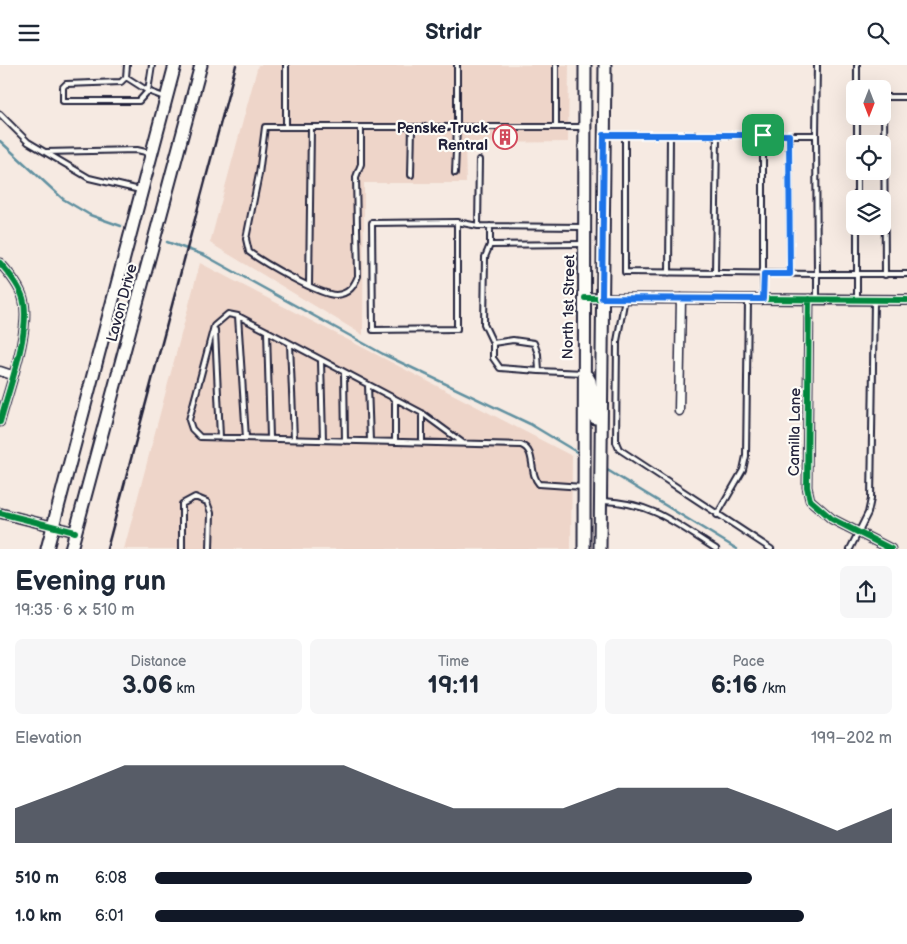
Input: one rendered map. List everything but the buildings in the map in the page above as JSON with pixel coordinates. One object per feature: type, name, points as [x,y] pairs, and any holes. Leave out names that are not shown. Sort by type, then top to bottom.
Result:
[{"type":"main road","name":"Lavon Drive","points":[[46,549],[175,65]]},
{"type":"main road","name":"Lavon Drive","points":[[70,549],[201,65]]},
{"type":"main road","name":"North 1st Street","points":[[584,549],[582,442],[585,298],[585,65]]},
{"type":"main road","points":[[600,549],[604,65]]},
{"type":"main road","points":[[584,373],[590,381],[600,450]]},
{"type":"street","points":[[0,263],[11,276],[23,297],[26,311],[24,335],[0,422]]},
{"type":"street","points":[[585,298],[907,300]]},
{"type":"street","points":[[679,411],[681,298]]},
{"type":"street","name":"Camilla Lane","points":[[813,299],[807,487],[810,499],[832,519],[892,549]]},
{"type":"street","points":[[0,371],[12,375]]},
{"type":"street","points":[[0,513],[75,532]]},
{"type":"lane","points":[[127,65],[126,77],[121,83],[66,84],[63,87],[63,101],[139,101],[148,91],[152,65]]},
{"type":"lane","points":[[286,65],[286,127]]},
{"type":"lane","points":[[455,173],[457,65]]},
{"type":"lane","points":[[556,65],[556,127]]},
{"type":"lane","points":[[813,299],[817,274],[817,65]]},
{"type":"lane","points":[[857,65],[857,80]]},
{"type":"lane","points":[[126,77],[148,91],[167,98]]},
{"type":"lane","points":[[891,97],[907,97]]},
{"type":"lane","points":[[0,115],[28,142],[89,178],[142,190]]},
{"type":"lane","points":[[883,125],[885,275]]},
{"type":"lane","points":[[361,127],[361,164],[356,177],[358,276],[354,286],[346,292],[335,295],[309,285],[259,259],[249,251],[246,239],[258,181],[265,127],[361,127],[412,127],[457,127],[556,127],[585,127]]},
{"type":"lane","points":[[309,285],[312,127]]},
{"type":"lane","points":[[411,175],[412,127]]},
{"type":"lane","points":[[604,135],[816,135]]},
{"type":"lane","points":[[625,135],[625,272],[907,274]]},
{"type":"lane","points":[[669,273],[670,135]]},
{"type":"lane","points":[[716,273],[717,135]]},
{"type":"lane","points":[[763,135],[763,299]]},
{"type":"lane","points":[[789,135],[790,274]]},
{"type":"lane","points":[[44,151],[137,150],[152,154]]},
{"type":"lane","points":[[478,226],[479,160]]},
{"type":"lane","points":[[457,222],[457,329],[373,331],[372,223],[457,222],[478,226],[585,227]]},
{"type":"lane","points":[[490,226],[490,245],[485,257],[484,324],[493,343],[493,358],[500,369],[584,373]]},
{"type":"lane","points":[[857,235],[857,299]]},
{"type":"lane","points":[[490,245],[585,244]]},
{"type":"lane","points":[[625,298],[617,341],[616,442],[618,449],[771,549]]},
{"type":"lane","points":[[717,515],[743,470],[746,456],[748,298]]},
{"type":"lane","points":[[850,549],[868,513],[870,499],[874,300]]},
{"type":"lane","points":[[463,443],[422,413],[238,316],[228,314],[214,326],[189,420],[192,429],[200,437],[463,443],[526,447],[530,453],[534,479],[539,483],[583,482]]},
{"type":"lane","points":[[238,316],[246,438]]},
{"type":"lane","points":[[214,326],[220,437]]},
{"type":"lane","points":[[267,331],[270,438]]},
{"type":"lane","points":[[493,343],[513,340],[534,343],[538,353],[539,371]]},
{"type":"lane","points":[[290,344],[294,439]]},
{"type":"lane","points":[[321,361],[323,440]]},
{"type":"lane","points":[[344,372],[345,441]]},
{"type":"lane","points":[[368,385],[370,441]]},
{"type":"lane","points":[[395,399],[396,442]]},
{"type":"lane","points":[[422,413],[422,443]]},
{"type":"lane","points":[[182,549],[182,505],[195,497],[207,503],[211,513],[210,549]]},
{"type":"lane","points":[[600,501],[631,503],[644,506],[670,519],[716,549]]},
{"type":"shaded area","points":[[258,65],[569,65],[568,142],[465,143],[466,183],[364,183],[363,335],[210,243]]},
{"type":"shaded area","points":[[200,263],[572,456],[571,549],[124,549]]},
{"type":"waterway","points":[[0,141],[63,199],[90,215],[121,226]]},
{"type":"waterway","points":[[167,242],[204,255],[383,354],[530,424],[580,454]]},
{"type":"waterway","points":[[604,468],[737,549]]},
{"type":"railway","points":[[107,549],[236,65]]},
{"type":"cycle path","points":[[0,263],[19,288],[25,311],[18,360],[0,422]]},
{"type":"cycle path","points":[[585,298],[907,300]]},
{"type":"cycle path","points":[[809,299],[807,487],[810,500],[832,519],[891,549]]},
{"type":"cycle path","points":[[0,513],[75,532]]},
{"type":"place","name":"Penske Truck Rentral","points":[[505,137]]},
{"type":"route","points":[[604,135],[763,135],[789,135],[790,274],[764,274],[763,299],[602,298],[604,135]]}]
